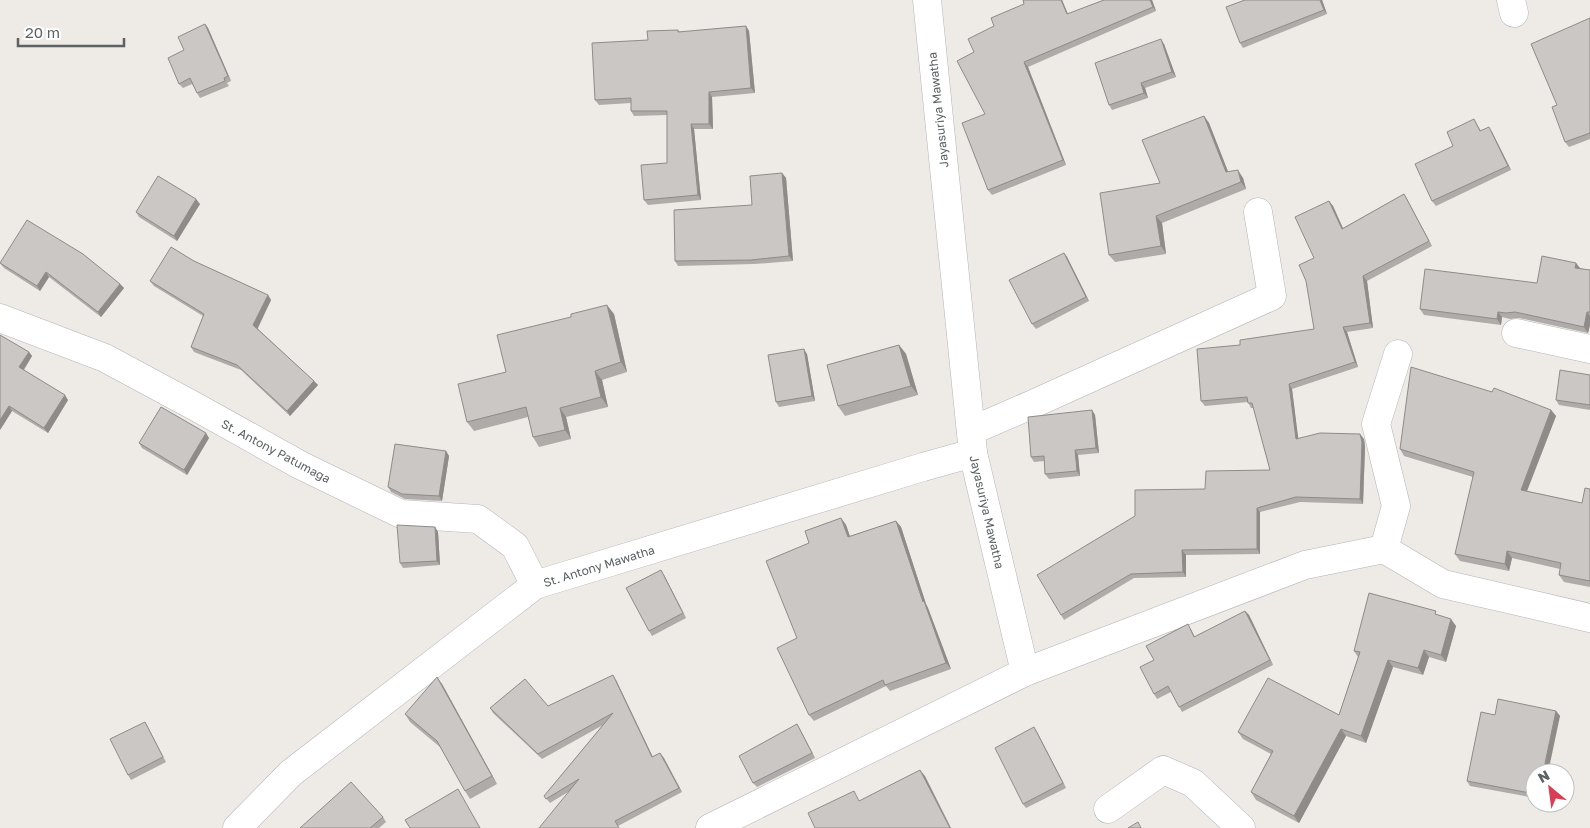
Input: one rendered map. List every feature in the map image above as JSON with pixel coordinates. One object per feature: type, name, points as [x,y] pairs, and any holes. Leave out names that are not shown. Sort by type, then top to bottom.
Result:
[{"type":"street","name":"Jayasuriya Mawatha","points":[[927,0],[972,442],[1025,672]]},
{"type":"street","name":"St. Antony Mawatha","points":[[237,828],[291,773],[535,585],[923,467],[972,442],[1033,404],[1272,296],[1258,212]]},
{"type":"street","name":"St. Antony Patumaga","points":[[0,318],[105,358],[300,465],[402,514],[478,519],[515,546],[535,585]]},
{"type":"street","points":[[1516,333],[1590,350]]},
{"type":"street","points":[[1384,549],[1396,506],[1376,424],[1398,354]]},
{"type":"street","points":[[710,828],[1025,672],[1305,565],[1384,549],[1443,584],[1590,618]]},
{"type":"street","points":[[1108,809],[1163,770],[1193,783],[1241,828]]},
{"type":"building","points":[[1023,0],[1061,0],[1067,14],[1104,0],[1150,0],[1153,7],[1024,62],[1063,160],[988,190],[962,123],[985,114],[957,61],[974,52],[968,39],[994,26],[991,18],[1024,4]]},
{"type":"building","points":[[1245,0],[1320,0],[1324,10],[1240,43],[1226,7]]},
{"type":"building","points":[[1590,18],[1590,133],[1565,142],[1552,107],[1557,105],[1531,44]]},
{"type":"building","points":[[205,24],[228,76],[224,78],[225,81],[197,93],[190,78],[179,84],[168,58],[184,50],[178,37]]},
{"type":"building","points":[[746,26],[751,88],[709,92],[709,124],[691,124],[698,195],[644,200],[641,165],[667,163],[667,111],[631,111],[631,98],[595,100],[592,43],[648,40],[647,31],[678,30],[678,32]]},
{"type":"building","points":[[1161,39],[1172,72],[1141,83],[1144,93],[1109,105],[1095,63]]},
{"type":"building","points":[[1204,116],[1226,172],[1238,170],[1241,182],[1156,216],[1161,246],[1109,255],[1100,193],[1160,183],[1142,140]]},
{"type":"building","points":[[1474,119],[1480,131],[1489,127],[1508,166],[1432,201],[1415,164],[1453,146],[1447,132]]},
{"type":"building","points":[[782,173],[789,256],[751,260],[675,261],[674,210],[752,205],[750,176]]},
{"type":"building","points":[[158,176],[196,199],[174,236],[136,212]]},
{"type":"building","points":[[1404,194],[1429,241],[1363,276],[1370,323],[1343,327],[1355,362],[1289,384],[1296,439],[1320,433],[1360,434],[1362,442],[1360,499],[1296,497],[1257,508],[1257,549],[1182,550],[1183,572],[1131,574],[1061,615],[1037,575],[1135,516],[1135,490],[1205,489],[1206,471],[1270,470],[1252,403],[1248,403],[1247,397],[1201,401],[1197,349],[1240,345],[1240,340],[1314,329],[1306,281],[1299,265],[1314,258],[1295,217],[1329,201],[1342,229]]},
{"type":"building","points":[[27,220],[83,254],[120,284],[98,312],[46,272],[37,286],[0,263]]},
{"type":"building","points":[[171,247],[194,261],[268,295],[253,325],[314,381],[287,411],[237,365],[191,347],[204,314],[150,281]]},
{"type":"building","points":[[1064,253],[1086,297],[1032,324],[1009,280]]},
{"type":"building","points":[[1542,256],[1576,263],[1575,268],[1590,270],[1590,312],[1587,312],[1584,327],[1515,312],[1498,312],[1497,319],[1420,309],[1425,269],[1537,283]]},
{"type":"building","points":[[607,305],[621,362],[595,371],[601,397],[560,408],[565,430],[533,437],[526,407],[467,422],[458,384],[506,372],[497,335],[571,317],[571,314]]},
{"type":"building","points":[[0,335],[29,352],[19,367],[65,395],[44,428],[9,406],[0,420]]},
{"type":"building","points":[[899,345],[911,386],[838,406],[827,365]]},
{"type":"building","points":[[804,349],[812,396],[776,402],[768,355]]},
{"type":"building","points":[[1411,367],[1492,392],[1494,388],[1551,410],[1521,490],[1582,503],[1585,488],[1590,489],[1590,581],[1559,575],[1561,563],[1507,551],[1505,564],[1455,554],[1474,472],[1400,449]]},
{"type":"building","points":[[1560,370],[1590,375],[1590,405],[1556,400]]},
{"type":"building","points":[[161,407],[206,433],[184,470],[139,443]]},
{"type":"building","points":[[1092,410],[1096,448],[1075,450],[1077,471],[1045,474],[1044,456],[1031,457],[1028,417]]},
{"type":"building","points":[[395,444],[446,451],[439,496],[402,494],[388,487]]},
{"type":"building","points":[[841,518],[848,537],[896,521],[946,663],[885,685],[883,680],[809,715],[777,648],[797,638],[766,561],[809,543],[805,531]]},
{"type":"building","points":[[397,525],[435,527],[437,561],[400,563]]},
{"type":"building","points":[[661,570],[683,613],[649,631],[626,588]]},
{"type":"building","points":[[1369,593],[1436,611],[1435,614],[1451,619],[1441,655],[1424,650],[1418,668],[1388,660],[1361,736],[1341,729],[1294,816],[1251,792],[1273,751],[1238,732],[1268,678],[1339,715],[1360,652],[1354,651]]},
{"type":"building","points":[[1245,611],[1270,660],[1179,707],[1168,686],[1154,694],[1140,667],[1154,660],[1146,646],[1188,624],[1194,637]]},
{"type":"building","points":[[613,675],[652,757],[660,753],[679,788],[615,821],[619,828],[539,828],[579,779],[546,799],[544,796],[613,713],[538,754],[490,708],[525,679],[548,706]]},
{"type":"building","points":[[437,677],[492,776],[465,791],[437,741],[405,714]]},
{"type":"building","points":[[1498,699],[1556,711],[1545,763],[1525,763],[1525,792],[1467,781],[1481,712],[1495,715]]},
{"type":"building","points":[[145,722],[163,757],[128,775],[110,739]]},
{"type":"building","points":[[797,724],[812,753],[753,783],[739,756]]},
{"type":"building","points":[[1034,727],[1063,783],[1023,804],[995,748]]},
{"type":"building","points":[[920,770],[950,828],[815,828],[808,813],[854,791],[859,801]]},
{"type":"building","points":[[351,782],[383,817],[370,828],[300,828]]},
{"type":"building","points":[[458,789],[480,828],[410,828],[405,820]]},
{"type":"building","points":[[1138,822],[1141,828],[1128,828]]}]
